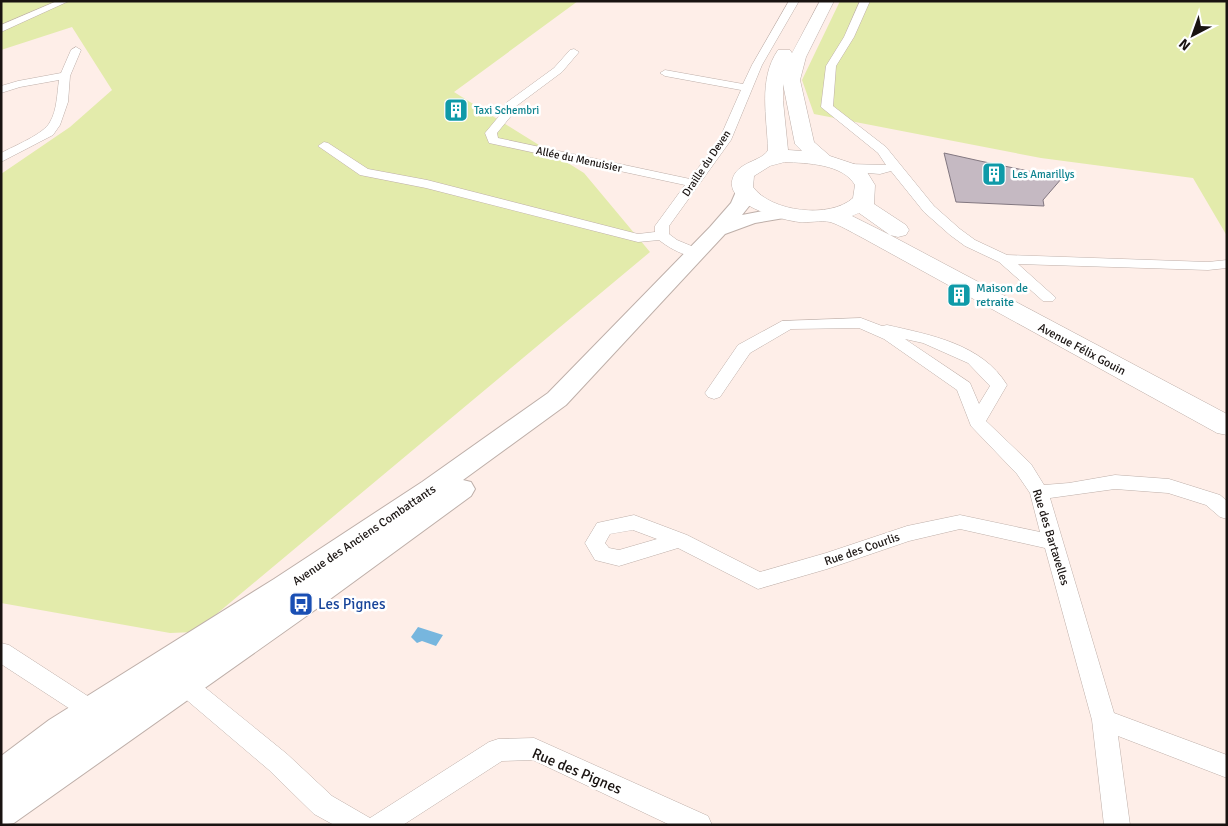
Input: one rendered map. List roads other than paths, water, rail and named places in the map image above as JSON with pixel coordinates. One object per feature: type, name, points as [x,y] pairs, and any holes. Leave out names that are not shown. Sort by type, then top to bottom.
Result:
[{"type":"main road","points":[[774,158],[778,150],[773,83],[779,63],[813,1]]},
{"type":"main road","points":[[822,159],[804,144],[791,80],[798,57],[827,1]]},
{"type":"main road","points":[[847,168],[822,159],[798,156],[774,158],[763,161],[747,171],[743,177],[742,184],[745,191],[759,204],[783,213],[808,216],[832,215],[852,208],[863,190]]},
{"type":"main road","name":"Avenue Félix Gouin","points":[[847,168],[859,177],[863,190],[864,207],[890,226],[960,267],[1227,406]]},
{"type":"main road","name":"Avenue des Anciens Combattants","points":[[1,778],[68,745],[311,596],[481,475],[545,417],[557,399],[717,231],[740,205],[745,191]]},
{"type":"main road","name":"Avenue des Anciens Combattants","points":[[717,231],[751,218],[783,213]]},
{"type":"main road","name":"Avenue Félix Gouin","points":[[832,215],[869,232],[1227,426]]},
{"type":"main road","name":"Avenue des Anciens Combattants","points":[[1,811],[68,745],[92,711],[181,676]]},
{"type":"street","points":[[1,29],[65,1]]},
{"type":"street","name":"Draille du Deven","points":[[662,236],[662,226],[724,140],[757,65],[794,1]]},
{"type":"street","points":[[865,1],[849,38],[831,66],[827,107],[882,150],[929,209],[955,232],[970,243],[1004,259],[1048,298]]},
{"type":"street","points":[[1,158],[49,132],[56,123],[62,102],[65,76],[76,50]]},
{"type":"street","name":"Allée du Menuisier","points":[[574,52],[558,70],[510,104],[505,116],[491,133],[493,140],[693,183]]},
{"type":"street","points":[[665,73],[748,88]]},
{"type":"street","points":[[1,90],[18,84],[65,76]]},
{"type":"street","points":[[324,146],[364,172],[427,184],[638,238],[662,236],[672,243],[696,253]]},
{"type":"street","points":[[847,168],[880,170],[894,167]]},
{"type":"street","points":[[863,190],[880,170]]},
{"type":"street","points":[[1004,259],[1208,266],[1227,264]]},
{"type":"street","name":"Rue des Bartavelles","points":[[714,393],[744,349],[788,324],[861,323],[890,336],[964,388],[977,422],[1024,469],[1039,492],[1104,720],[1117,825]]},
{"type":"street","points":[[871,327],[928,339],[974,359],[999,385],[977,422]]},
{"type":"street","points":[[1039,492],[1069,490],[1115,482],[1168,486],[1213,500],[1227,512]]},
{"type":"street","name":"Rue des Courlis","points":[[680,540],[758,581],[827,561],[907,534],[960,522],[1053,542]]},
{"type":"street","points":[[1,652],[92,711]]},
{"type":"street","points":[[181,676],[278,762],[323,805],[360,825]]},
{"type":"street","points":[[1104,720],[1227,767]]},
{"type":"street","name":"Rue des Pignes","points":[[380,825],[498,750],[534,749],[699,825]]},
{"type":"water","points":[[418,627],[443,635],[436,646],[422,641],[417,643],[411,637]]},
{"type":"place","name":"Taxi Schembri","points":[[456,110]]},
{"type":"place","name":"Les Amarillys","points":[[994,174]]},
{"type":"place","name":"Maison de retraite","points":[[959,295]]},
{"type":"place","name":"Les Pignes","points":[[301,604]]}]
